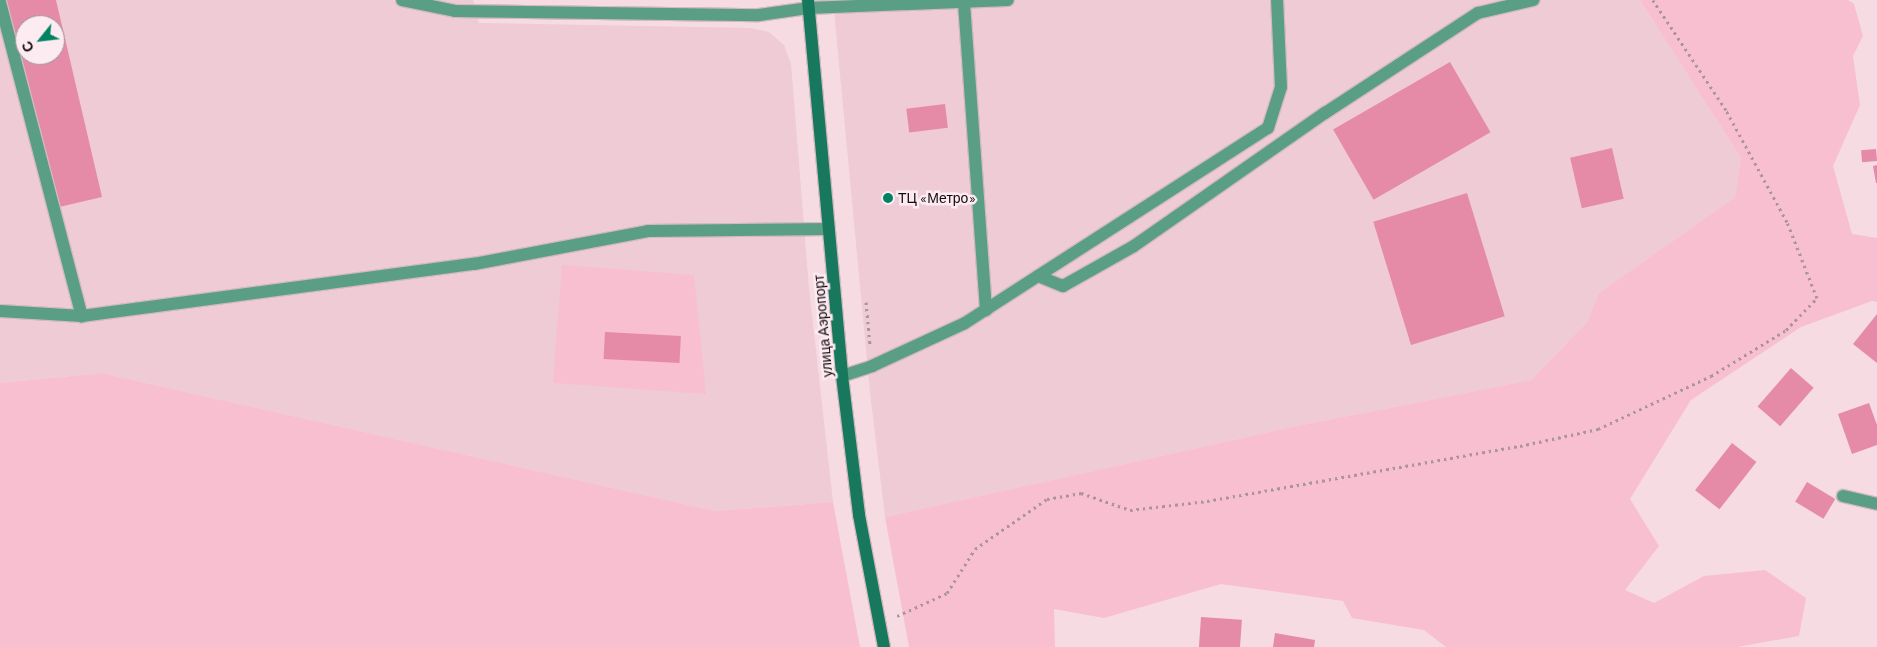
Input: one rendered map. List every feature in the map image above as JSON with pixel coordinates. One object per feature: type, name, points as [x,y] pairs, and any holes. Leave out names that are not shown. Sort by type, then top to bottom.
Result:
[{"type":"main road","name":"улица Аэропорт","points":[[808,4],[842,376],[859,515],[878,624],[884,647]]},
{"type":"lane","points":[[402,0],[455,11],[759,14],[808,4],[964,3],[1008,0]]},
{"type":"lane","points":[[842,376],[872,366],[965,323],[1268,128],[1281,87],[1277,0]]},
{"type":"lane","points":[[1038,276],[1063,286],[1134,246],[1325,113],[1478,13],[1533,0]]},
{"type":"lane","points":[[0,2],[82,316]]},
{"type":"lane","points":[[964,3],[986,310]]},
{"type":"lane","points":[[0,310],[82,316],[474,264],[648,231],[829,229]]},
{"type":"lane","points":[[1843,496],[1877,504]]},
{"type":"path","points":[[878,624],[947,593],[975,550],[1047,500],[1081,493],[1130,510],[1188,503],[1520,446],[1598,429],[1711,376],[1786,330],[1817,298],[1787,222],[1726,110],[1653,0]]},
{"type":"path","points":[[866,302],[872,366]]},
{"type":"shaded area","points":[[0,0],[473,0],[479,23],[751,28],[769,32],[784,45],[791,64],[809,288],[833,502],[715,511],[102,373],[0,383]]},
{"type":"shaded area","points":[[833,0],[1640,0],[1741,158],[1735,197],[1599,293],[1587,322],[1531,380],[1292,427],[885,517],[870,392]]},
{"type":"shaded area","points":[[1640,0],[1848,0],[1854,4],[1863,36],[1853,56],[1860,105],[1833,166],[1852,234],[1877,238],[1877,302],[1872,301],[1801,327],[1691,400],[1630,499],[1659,546],[1625,590],[1654,603],[1704,576],[1765,570],[1806,598],[1799,636],[1737,647],[1446,647],[1424,630],[1352,618],[1343,601],[1221,584],[1104,618],[1054,609],[1055,647],[909,647],[885,517],[1292,427],[1531,380],[1587,322],[1599,293],[1735,197],[1741,158]]},
{"type":"shaded area","points":[[562,265],[694,275],[706,394],[553,383]]},
{"type":"shaded area","points":[[102,373],[715,511],[833,502],[860,647],[0,647],[0,383]]},
{"type":"building","points":[[5,0],[56,0],[60,15],[15,15],[15,42]]},
{"type":"building","points":[[65,39],[102,197],[55,208],[21,65],[65,65]]},
{"type":"building","points":[[1450,62],[1490,132],[1374,200],[1333,130]]},
{"type":"building","points":[[945,104],[948,128],[909,133],[906,109]]},
{"type":"building","points":[[1612,148],[1624,199],[1582,208],[1570,158]]},
{"type":"building","points":[[1876,149],[1877,161],[1862,162],[1861,150]]},
{"type":"building","points":[[1877,165],[1877,183],[1876,183],[1873,166]]},
{"type":"building","points":[[1467,193],[1505,316],[1411,345],[1373,222]]},
{"type":"building","points":[[1877,314],[1877,363],[1853,344]]},
{"type":"building","points":[[605,332],[681,336],[679,363],[604,359]]},
{"type":"building","points":[[1791,368],[1814,388],[1780,426],[1758,406]]},
{"type":"building","points":[[1869,403],[1877,425],[1877,445],[1852,454],[1838,414]]},
{"type":"building","points":[[1732,443],[1756,462],[1719,509],[1695,490]]},
{"type":"building","points":[[1807,482],[1835,499],[1823,519],[1795,502]]},
{"type":"building","points":[[1201,617],[1242,620],[1240,647],[1199,647]]},
{"type":"building","points":[[1275,633],[1315,640],[1314,647],[1273,647]]},
{"type":"place","name":"ТЦ «Метро»","points":[[888,198]]}]
